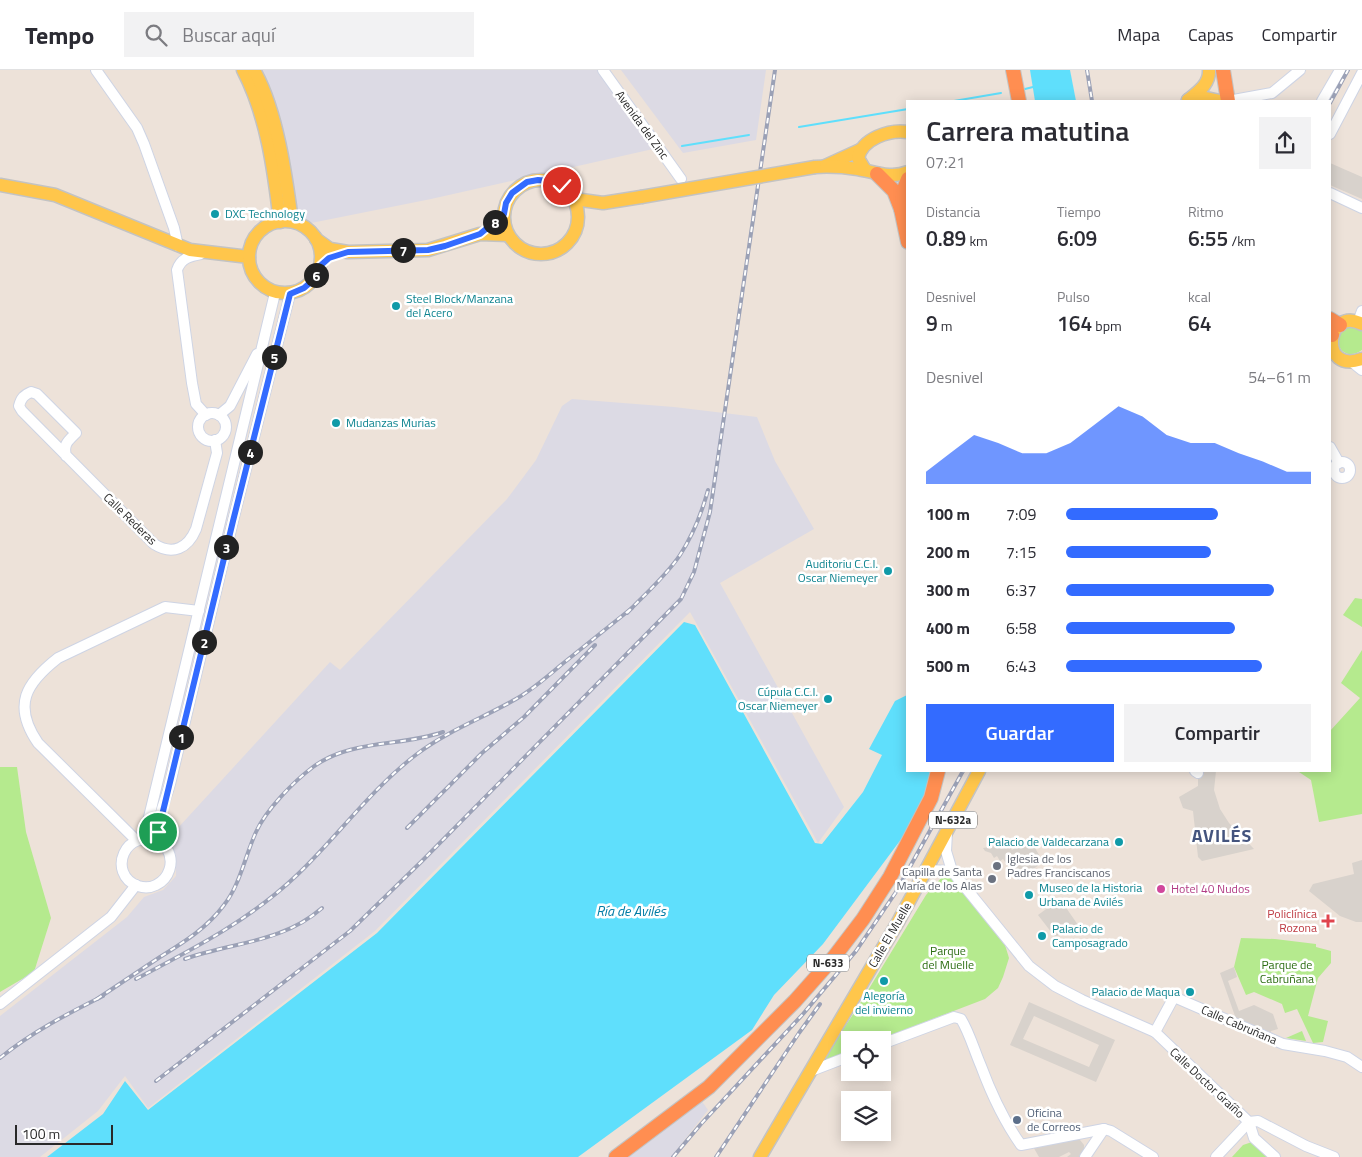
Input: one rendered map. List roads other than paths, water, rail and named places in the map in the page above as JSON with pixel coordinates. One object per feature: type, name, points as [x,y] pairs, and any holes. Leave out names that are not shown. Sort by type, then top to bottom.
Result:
[{"type":"highway","points":[[1013,70],[1019,100]]},
{"type":"highway","points":[[1215,70],[1219,100]]},
{"type":"highway","points":[[1224,76],[1228,100]]},
{"type":"highway","points":[[871,172],[894,191],[901,209],[906,233]]},
{"type":"highway","points":[[901,209],[906,184]]},
{"type":"highway","name":"N-633","points":[[616,1157],[709,1087],[794,1001],[834,957],[863,919],[890,877],[921,820],[931,798],[938,772]]},
{"type":"main road","points":[[244,70],[260,113],[270,149],[286,222]]},
{"type":"main road","points":[[254,70],[269,108],[280,147],[286,222]]},
{"type":"main road","points":[[1187,100],[1205,85],[1210,75],[1209,70]]},
{"type":"main road","points":[[1219,100],[1224,76]]},
{"type":"main road","points":[[1193,100],[1206,98],[1215,100]]},
{"type":"main road","points":[[574,199],[603,203],[820,166],[860,150],[868,143],[890,132],[906,132]]},
{"type":"main road","points":[[860,150],[858,158],[871,172]]},
{"type":"main road","points":[[820,166],[891,175],[906,172]]},
{"type":"main road","points":[[538,180],[550,181],[562,186],[574,199],[578,220],[576,232],[561,249],[551,254],[540,255],[530,253],[520,249],[508,235],[504,226],[506,203],[517,188],[527,182],[538,180]]},
{"type":"main road","points":[[0,185],[55,195],[190,250],[249,257]]},
{"type":"main road","points":[[578,220],[603,203]]},
{"type":"main road","points":[[480,234],[504,214]]},
{"type":"main road","points":[[348,252],[329,258],[320,266],[312,281],[304,288],[290,294],[275,293],[257,280],[251,269],[249,257],[251,247],[258,234],[270,225],[286,222],[306,228],[316,239],[330,249],[348,252],[428,250],[480,234],[508,235]]},
{"type":"main road","points":[[316,239],[321,254],[320,266]]},
{"type":"main road","points":[[1359,364],[1334,357],[1332,349],[1333,330],[1350,321],[1361,319]]},
{"type":"main road","name":"Calle El Muelle","points":[[811,1071],[927,870],[977,772]]},
{"type":"main road","name":"N-632a","points":[[760,1157],[811,1071]]},
{"type":"street","points":[[96,70],[137,128],[174,228],[178,246]]},
{"type":"street","name":"Avenida del Zinc","points":[[603,70],[681,179]]},
{"type":"street","points":[[1234,100],[1272,93],[1300,70]]},
{"type":"street","points":[[1323,100],[1340,70]]},
{"type":"street","points":[[1331,132],[1359,88],[1362,73]]},
{"type":"street","points":[[1331,193],[1362,208]]},
{"type":"street","points":[[206,415],[196,404],[177,270],[179,263],[185,258],[216,253]]},
{"type":"street","points":[[140,839],[199,611],[275,293]]},
{"type":"street","points":[[161,843],[158,832],[161,818],[290,294]]},
{"type":"street","points":[[219,415],[230,406],[248,369],[262,347]]},
{"type":"street","name":"Calle Rederas","points":[[66,456],[64,448],[66,442],[76,433],[37,394],[30,392],[25,394],[20,399],[19,406],[22,412],[66,456],[154,544],[162,548],[177,549],[188,543],[196,528],[217,454],[215,440]]},
{"type":"street","points":[[212,413],[219,415],[224,419],[225,432],[215,440],[208,440],[199,432],[198,425],[206,415],[212,413]]},
{"type":"street","points":[[1331,449],[1339,463],[1334,469],[1333,479]]},
{"type":"street","points":[[140,839],[38,743],[31,733],[26,720],[24,708],[26,695],[33,681],[58,658],[165,607],[199,611]]},
{"type":"street","points":[[927,870],[952,871],[946,850],[948,829]]},
{"type":"street","points":[[140,839],[153,839],[161,843],[167,849],[171,858],[171,867],[168,875],[162,882],[145,888],[128,880],[123,872],[122,863],[123,853],[128,846],[140,839]]},
{"type":"street","name":"Calle Doctor Graíño","points":[[952,871],[1029,966],[1055,986],[1155,1032],[1249,1122],[1254,1138],[1275,1157]]},
{"type":"street","points":[[0,1004],[111,917],[136,885]]},
{"type":"street","name":"Calle Cabruñana","points":[[1155,1032],[1174,997],[1283,1044],[1347,1057],[1362,1067]]},
{"type":"street","points":[[891,1040],[954,1016],[961,1019],[1008,1126],[1022,1145],[1104,1130],[1111,1131],[1153,1157]]},
{"type":"street","points":[[811,1071],[841,1059]]},
{"type":"street","points":[[1216,1157],[1249,1122],[1258,1121],[1306,1146],[1334,1157]]},
{"type":"street","points":[[1085,1157],[1104,1130]]},
{"type":"street","points":[[1069,1136],[1080,1140],[1084,1145],[1085,1157]]},
{"type":"water","points":[[1030,70],[1070,70],[1076,100],[1035,100]]},
{"type":"water","name":"Ría de Avilés","points":[[684,622],[695,625],[815,843],[822,844],[863,792],[882,755],[869,749],[895,701],[906,696],[906,772],[942,772],[902,838],[823,944],[774,995],[752,1030],[578,1157],[47,1157],[103,1114],[125,1081],[148,1110],[377,933]]},
{"type":"waterway","points":[[1025,89],[1033,87]]},
{"type":"waterway","points":[[960,100],[1001,93]]},
{"type":"waterway","points":[[799,127],[906,109]]},
{"type":"waterway","points":[[682,146],[749,135]]},
{"type":"railway","points":[[156,1081],[350,931],[422,861],[681,599],[694,572],[710,512],[775,70]]},
{"type":"railway","points":[[1087,70],[1092,100]]},
{"type":"railway","points":[[1331,101],[1348,70]]},
{"type":"railway","points":[[627,613],[662,578],[680,555],[697,523],[708,490]]},
{"type":"railway","points":[[136,979],[220,933],[260,906],[297,875],[370,797],[417,754],[440,738],[528,692],[632,608]]},
{"type":"railway","points":[[407,828],[482,753],[524,717],[595,645]]},
{"type":"railway","points":[[97,999],[203,928],[217,913],[234,889],[260,824],[281,797],[313,767],[343,752],[427,737],[443,732]]},
{"type":"railway","points":[[673,1157],[803,1014],[856,951],[896,892],[962,772]]},
{"type":"railway","points":[[185,959],[274,935],[307,920],[322,908]]},
{"type":"railway","points":[[0,1058],[37,1032],[103,996]]},
{"type":"railway","points":[[716,1157],[820,1004]]},
{"type":"place","name":"DXC Technology","points":[[215,214]]},
{"type":"place","name":"Steel Block/Manzana del Acero","points":[[396,306]]},
{"type":"place","name":"Mudanzas Murias","points":[[336,423]]},
{"type":"place","name":"Auditoriu C.C.I. Oscar Niemeyer","points":[[888,571]]},
{"type":"place","name":"Cúpula C.C.I. Oscar Niemeyer","points":[[828,699]]},
{"type":"place","name":"Palacio de Valdecarzana","points":[[1119,842]]},
{"type":"place","name":"Iglesia de los Padres Franciscanos","points":[[997,866]]},
{"type":"place","name":"Capilla de Santa María de los Alas","points":[[992,879]]},
{"type":"place","name":"Hotel 40 Nudos","points":[[1161,889]]},
{"type":"place","name":"Museo de la Historia Urbana de Avilés","points":[[1029,895]]},
{"type":"place","name":"Policlínica Rozona","points":[[1328,921]]},
{"type":"place","name":"Palacio de Camposagrado","points":[[1042,936]]},
{"type":"place","name":"Alegoría del invierno","points":[[884,981]]},
{"type":"place","name":"Palacio de Maqua","points":[[1190,992]]},
{"type":"place","name":"Oficina de Correos","points":[[1017,1120]]},
{"type":"district","name":"AVILÉS","points":[[1222,836]]},
{"type":"park label","name":"Parque del Muelle","points":[[948,958]]},
{"type":"park label","name":"Parque de Cabruñana","points":[[1287,972]]}]
